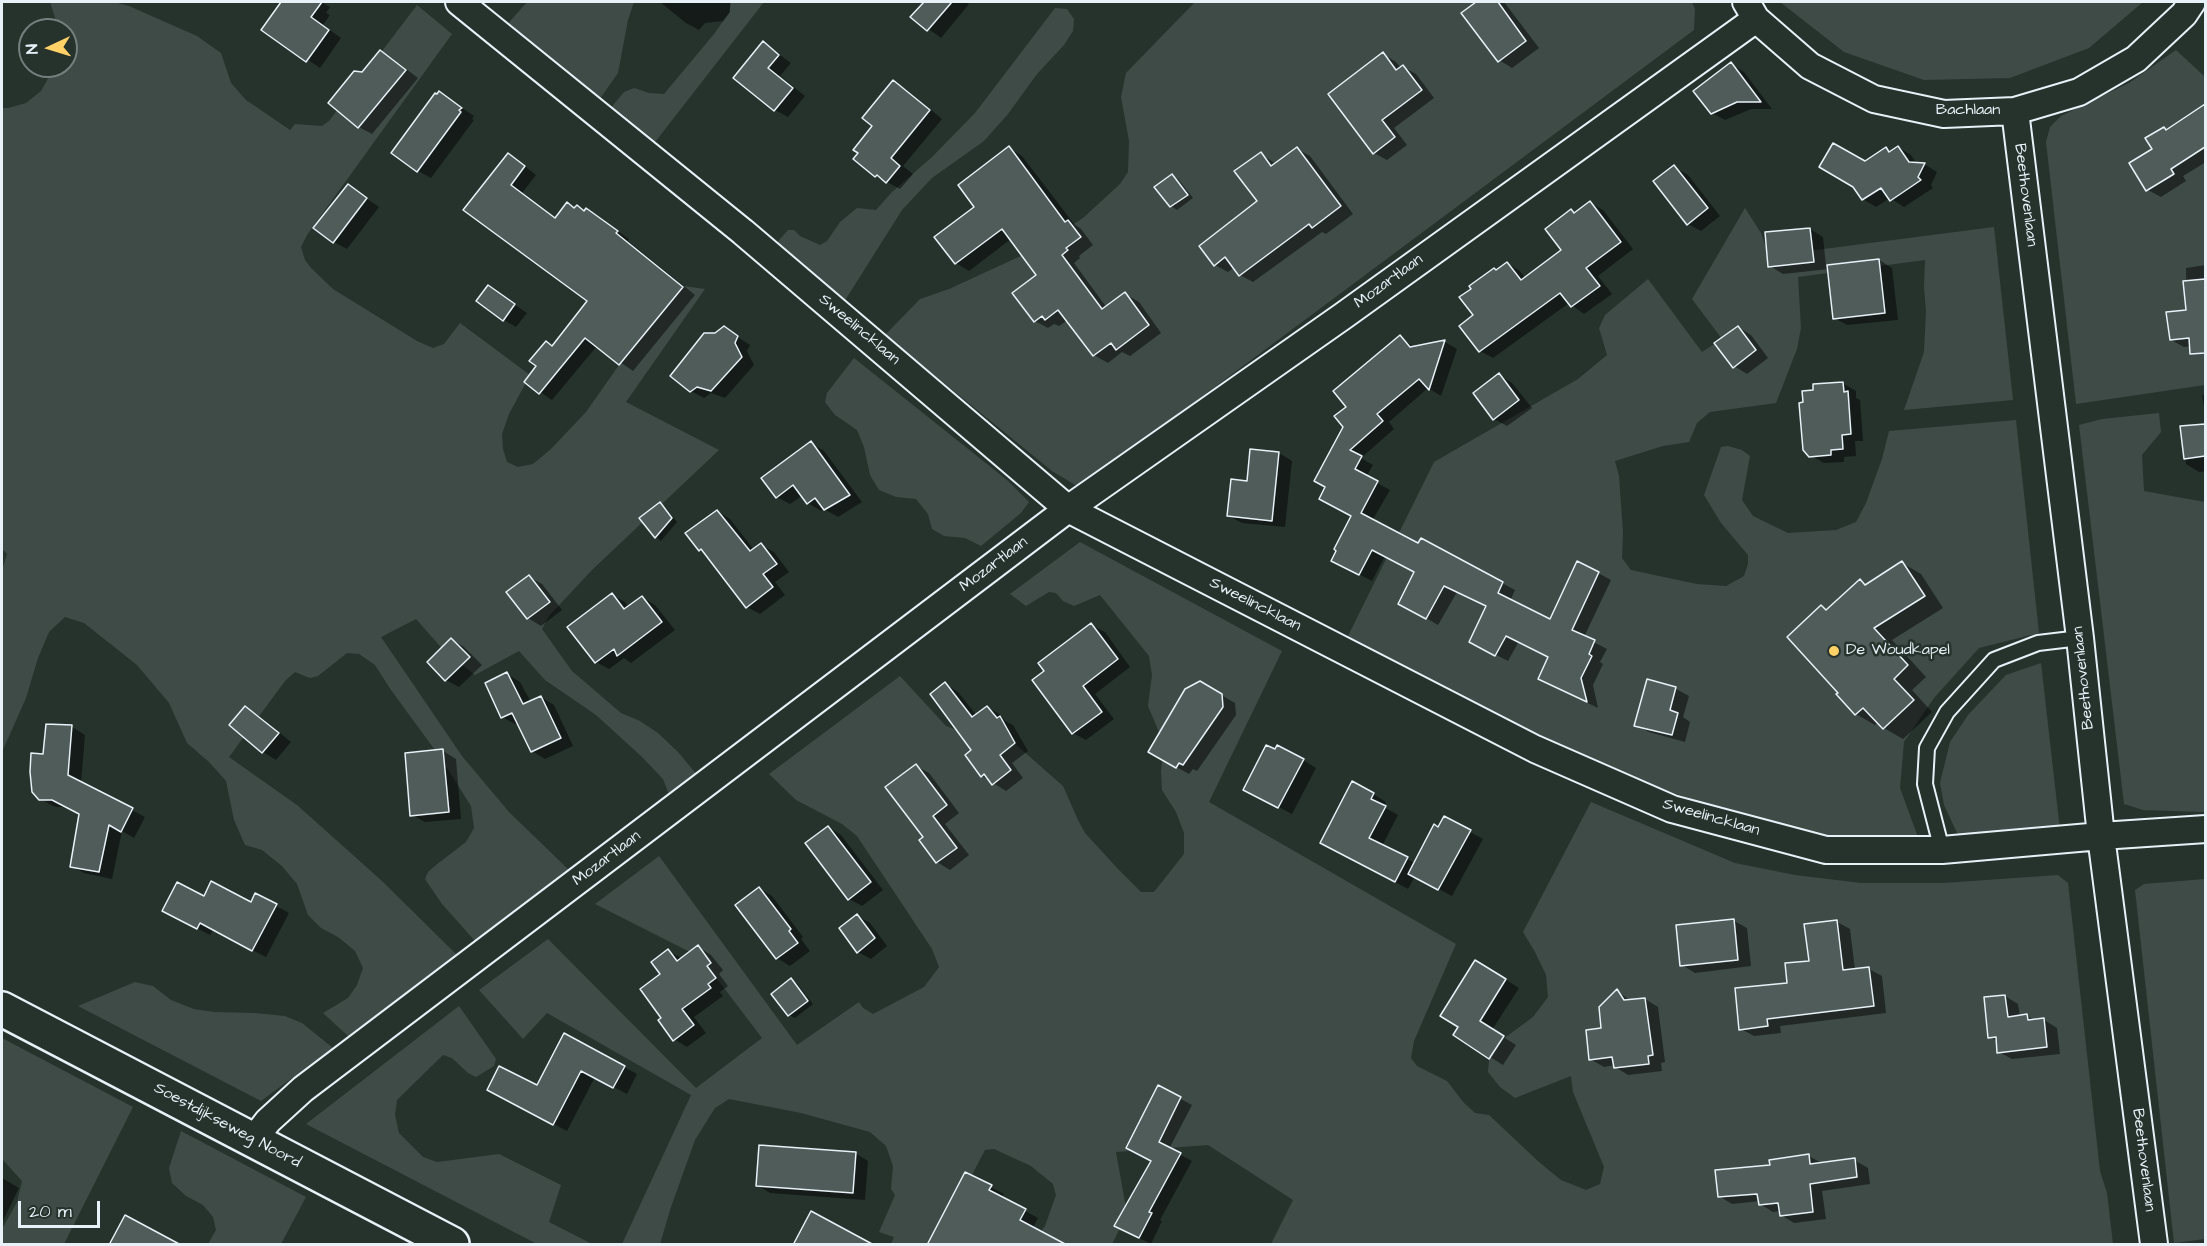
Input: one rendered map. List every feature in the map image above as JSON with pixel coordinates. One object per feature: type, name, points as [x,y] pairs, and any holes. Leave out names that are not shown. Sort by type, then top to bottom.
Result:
[{"type":"main road","name":"Soestdijkseweg Noord","points":[[2,1009],[254,1139],[452,1245]]},
{"type":"street","name":"Sweelincklaan","points":[[459,2],[743,232],[1068,509],[1535,749],[1672,809],[1826,850],[1942,850],[2205,829]]},
{"type":"street","name":"Bachlaan","points":[[1751,10],[1810,66],[1874,99],[1944,114],[2015,111],[2079,92],[2136,59],[2184,14],[2192,2]]},
{"type":"street","name":"Mozartlaan","points":[[254,1139],[268,1121],[303,1089],[1068,509],[1362,302],[1751,10]]},
{"type":"street","name":"Beethovenlaan","points":[[2015,111],[2080,638],[2101,836],[2154,1245]]},
{"type":"lane","points":[[1942,850],[1925,784],[1928,748],[1947,712],[1994,660],[2038,643],[2080,638]]},
{"type":"shaded area","points":[[50,2],[114,2],[129,6],[197,36],[221,53],[231,83],[246,100],[290,130],[295,124],[322,126],[329,121],[417,5],[452,34],[307,235],[301,247],[305,260],[311,268],[333,289],[417,341],[433,348],[444,344],[460,323],[530,375],[509,414],[502,434],[507,462],[518,467],[533,464],[551,449],[586,412],[664,301],[684,286],[705,289],[626,402],[719,450],[592,570],[549,616],[542,629],[572,671],[621,713],[640,721],[658,733],[698,776],[670,797],[663,779],[641,756],[596,715],[545,680],[519,651],[475,675],[446,653],[416,619],[381,637],[462,756],[509,812],[570,871],[475,941],[442,904],[425,879],[428,872],[466,842],[474,828],[471,806],[440,757],[375,665],[359,654],[347,653],[318,676],[310,678],[295,672],[285,681],[229,757],[297,805],[382,881],[457,955],[348,1036],[323,1013],[348,998],[357,985],[363,968],[355,951],[338,937],[321,928],[308,915],[297,884],[282,866],[262,850],[245,845],[234,820],[226,781],[187,743],[169,703],[137,665],[84,623],[65,617],[49,632],[38,658],[26,698],[2,752],[2,570],[7,554],[2,549],[2,108],[26,103],[41,91],[48,78],[78,78],[78,18],[55,18]]},
{"type":"shaded area","points":[[527,2],[634,2],[628,20],[618,73],[597,103],[504,28]]},
{"type":"shaded area","points":[[731,2],[764,2],[652,146],[608,111],[624,92],[634,88],[649,93],[664,94],[714,34],[729,13]]},
{"type":"shaded area","points":[[1195,2],[1692,2],[1695,9],[1694,30],[1082,486],[1077,486],[1052,471],[885,335],[920,299],[949,289],[1036,249],[1083,218],[1120,184],[1128,172],[1129,141],[1121,97],[1126,73]]},
{"type":"shaded area","points":[[1780,2],[2143,2],[2089,48],[2010,78],[1924,80],[1844,52]]},
{"type":"shaded area","points":[[1055,8],[1067,9],[1074,19],[1073,31],[1064,45],[1037,74],[1008,114],[984,141],[932,178],[902,210],[844,302],[774,246],[788,230],[794,230],[800,236],[820,245],[827,241],[840,222],[857,208],[876,210],[975,113]]},
{"type":"shaded area","points":[[2176,50],[2205,77],[2205,385],[2076,404],[2046,142],[2050,127],[2061,116],[2129,83]]},
{"type":"shaded area","points":[[1745,208],[1761,233],[1769,256],[1994,227],[2013,400],[1904,410],[1924,352],[1925,260],[1798,277],[1801,328],[1797,349],[1776,403],[1710,412],[1697,423],[1689,442],[1663,446],[1615,461],[1619,476],[1623,532],[1622,558],[1631,570],[1697,584],[1726,586],[1744,576],[1748,555],[1721,523],[1704,495],[1721,447],[1728,446],[1742,450],[1750,456],[1742,500],[1753,516],[1788,533],[1836,530],[1856,522],[1866,503],[1882,459],[1889,431],[2016,420],[2039,633],[1979,648],[1934,698],[1904,742],[1900,788],[1919,840],[1838,841],[1788,830],[1612,773],[1347,638],[1434,462],[1578,379],[1607,355],[1599,328],[1605,315],[1648,279],[1702,352],[1722,339],[1692,299]]},
{"type":"shaded area","points":[[854,358],[1007,480],[1029,502],[1021,513],[981,546],[965,538],[944,536],[932,529],[928,514],[916,499],[896,497],[879,490],[870,475],[864,447],[857,430],[835,415],[825,402],[827,393]]},
{"type":"shaded area","points":[[2159,413],[2161,432],[2142,455],[2144,491],[2205,502],[2205,812],[2143,810],[2124,804],[2079,425],[2102,419]]},
{"type":"shaded area","points":[[1080,542],[1282,651],[1209,802],[1456,944],[1414,1041],[1411,1058],[1417,1066],[1447,1081],[1475,1113],[1489,1115],[1561,1180],[1586,1190],[1600,1184],[1604,1167],[1573,1092],[1571,1076],[1515,1098],[1500,1087],[1488,1072],[1489,1060],[1495,1045],[1533,1017],[1548,997],[1546,975],[1523,932],[1591,802],[1735,863],[1795,875],[1861,883],[1943,883],[2058,875],[2068,883],[2100,1171],[2107,1193],[2113,1244],[1271,1244],[1293,1200],[1208,1145],[1116,1152],[1126,1208],[1121,1226],[1112,1244],[1032,1244],[1045,1226],[1056,1195],[1053,1184],[1031,1166],[994,1149],[985,1150],[936,1244],[891,1244],[894,1237],[879,1232],[895,1195],[891,1189],[893,1166],[886,1146],[870,1132],[801,1113],[729,1099],[715,1108],[695,1140],[660,1244],[622,1244],[691,1095],[547,1013],[523,1039],[479,990],[548,939],[696,1088],[762,1038],[708,967],[690,952],[595,904],[659,856],[797,1045],[859,1002],[863,1008],[873,1014],[924,987],[939,967],[932,949],[857,836],[842,824],[796,800],[769,774],[900,676],[946,726],[1013,742],[1063,786],[1085,833],[1119,870],[1141,892],[1154,892],[1184,854],[1184,833],[1176,812],[1162,790],[1164,744],[1148,706],[1152,675],[1149,656],[1100,595],[1074,606],[1063,601],[1056,593],[1049,592],[1026,606],[1010,594]]},
{"type":"shaded area","points":[[2041,663],[2060,830],[1960,839],[1944,805],[1940,783],[1950,742],[1968,715],[2006,675]]},
{"type":"shaded area","points":[[2205,879],[2205,1239],[2174,1243],[2135,890],[2144,884]]},
{"type":"shaded area","points":[[135,982],[153,986],[171,1000],[194,1009],[285,1016],[302,1023],[333,1048],[261,1101],[78,1006]]},
{"type":"shaded area","points":[[459,1006],[496,1059],[494,1066],[476,1077],[468,1073],[452,1058],[443,1055],[397,1100],[395,1115],[399,1133],[423,1157],[437,1162],[499,1154],[561,1185],[549,1222],[592,1244],[537,1244],[306,1124]]},
{"type":"shaded area","points":[[2,1038],[133,1107],[64,1244],[2,1244],[2,1229],[17,1202],[22,1181],[2,1159]]},
{"type":"shaded area","points":[[181,1131],[306,1197],[281,1244],[208,1244],[216,1230],[213,1217],[203,1205],[186,1196],[172,1183],[169,1168]]},
{"type":"building","points":[[281,2],[322,2],[311,17],[329,30],[306,62],[261,30]]},
{"type":"building","points":[[924,2],[952,2],[927,31],[910,17]]},
{"type":"building","points":[[1476,2],[1498,2],[1526,41],[1498,62],[1461,13]]},
{"type":"building","points":[[763,41],[779,55],[768,68],[793,88],[774,111],[733,78]]},
{"type":"building","points":[[380,50],[406,70],[358,128],[328,103],[354,71],[362,72]]},
{"type":"building","points":[[1383,52],[1396,70],[1403,65],[1422,90],[1382,120],[1395,137],[1373,154],[1328,94]]},
{"type":"building","points":[[1731,62],[1761,102],[1737,102],[1711,114],[1693,91]]},
{"type":"building","points":[[893,80],[930,110],[891,158],[900,166],[886,183],[853,159],[858,153],[853,150],[872,126],[862,118]]},
{"type":"building","points":[[439,91],[462,108],[459,110],[461,112],[417,172],[391,153],[435,93]]},
{"type":"building","points":[[2205,104],[2205,147],[2171,169],[2174,174],[2146,191],[2129,163],[2152,149],[2145,138],[2164,127],[2166,130]]},
{"type":"building","points":[[1833,143],[1865,161],[1886,147],[1889,152],[1898,146],[1909,162],[1925,163],[1918,177],[1921,180],[1890,201],[1881,188],[1862,200],[1853,187],[1819,167]]},
{"type":"building","points":[[1009,146],[1065,222],[1068,220],[1081,237],[1066,248],[1068,250],[1062,255],[1102,309],[1125,292],[1149,325],[1116,350],[1111,343],[1093,356],[1058,310],[1045,320],[1042,316],[1034,322],[1012,293],[1036,275],[1002,229],[955,264],[934,237],[974,207],[958,185]]},
{"type":"building","points":[[1297,147],[1341,206],[1312,228],[1309,224],[1239,276],[1225,257],[1214,266],[1199,246],[1257,201],[1234,171],[1261,152],[1271,166]]},
{"type":"building","points":[[508,153],[525,166],[511,185],[555,218],[567,202],[574,208],[577,205],[584,211],[586,208],[618,231],[616,233],[683,287],[619,365],[585,338],[539,394],[524,382],[536,366],[529,361],[546,341],[552,346],[587,301],[463,210]]},
{"type":"building","points":[[1674,165],[1708,208],[1687,225],[1653,181]]},
{"type":"building","points":[[1172,174],[1188,195],[1170,207],[1154,187]]},
{"type":"building","points":[[348,184],[367,198],[333,243],[313,228]]},
{"type":"building","points":[[1590,201],[1621,242],[1586,268],[1600,286],[1571,307],[1560,293],[1479,352],[1459,326],[1473,315],[1459,297],[1471,289],[1469,286],[1494,268],[1496,270],[1507,262],[1521,280],[1561,250],[1545,229],[1571,209],[1574,213]]},
{"type":"building","points":[[1810,228],[1814,262],[1768,267],[1765,232]]},
{"type":"building","points":[[1879,259],[1885,313],[1833,319],[1827,265]]},
{"type":"building","points":[[2205,279],[2205,353],[2190,354],[2189,338],[2170,340],[2166,312],[2186,310],[2183,281]]},
{"type":"building","points":[[488,285],[515,304],[503,321],[476,301]]},
{"type":"building","points":[[724,326],[738,336],[735,343],[742,357],[711,391],[697,387],[690,392],[670,376],[704,333],[715,333]]},
{"type":"building","points":[[1738,326],[1756,350],[1733,368],[1714,343]]},
{"type":"building","points":[[1400,335],[1410,347],[1445,340],[1429,390],[1419,379],[1377,414],[1383,421],[1350,450],[1362,456],[1355,469],[1378,481],[1361,513],[1418,543],[1421,538],[1503,582],[1498,593],[1550,619],[1577,561],[1599,572],[1572,630],[1595,640],[1589,654],[1592,656],[1581,678],[1587,702],[1538,679],[1548,657],[1506,636],[1495,656],[1469,642],[1486,606],[1444,586],[1426,619],[1398,604],[1414,572],[1372,550],[1359,575],[1331,561],[1336,551],[1334,549],[1351,516],[1319,499],[1325,487],[1314,481],[1343,427],[1334,416],[1346,407],[1333,391]]},
{"type":"building","points":[[1499,373],[1519,400],[1493,420],[1473,393]]},
{"type":"building","points":[[1843,382],[1844,392],[1848,391],[1851,434],[1842,435],[1843,449],[1831,450],[1831,455],[1809,457],[1803,450],[1799,403],[1803,402],[1802,391],[1813,390],[1813,384]]},
{"type":"building","points":[[2205,424],[2205,456],[2184,459],[2180,426]]},
{"type":"building","points":[[811,441],[850,495],[824,510],[815,498],[807,504],[793,485],[776,498],[761,478]]},
{"type":"building","points":[[1250,449],[1279,452],[1272,521],[1227,516],[1231,479],[1247,481]]},
{"type":"building","points":[[660,502],[672,518],[655,538],[639,518]]},
{"type":"building","points":[[717,510],[750,551],[761,543],[777,564],[763,574],[773,587],[746,608],[701,549],[699,551],[685,533]]},
{"type":"building","name":"De Woudkapel","points":[[1902,561],[1925,596],[1874,628],[1908,665],[1894,679],[1914,700],[1883,729],[1863,708],[1855,715],[1787,637],[1821,605],[1826,610],[1860,579],[1865,585]]},
{"type":"building","points":[[529,575],[550,602],[527,619],[506,592]]},
{"type":"building","points":[[612,593],[624,609],[642,596],[662,622],[617,656],[614,649],[595,663],[567,627]]},
{"type":"building","points":[[1091,623],[1118,659],[1083,686],[1102,712],[1072,734],[1032,680],[1044,671],[1038,663]]},
{"type":"building","points":[[451,638],[470,657],[445,681],[427,662]]},
{"type":"building","points":[[507,672],[523,704],[541,696],[561,738],[531,752],[512,713],[501,718],[485,683]]},
{"type":"building","points":[[1647,679],[1676,687],[1670,710],[1678,713],[1672,735],[1634,726]]},
{"type":"building","points":[[1200,681],[1222,694],[1223,707],[1183,765],[1179,763],[1176,768],[1148,752],[1185,689]]},
{"type":"building","points":[[945,682],[972,717],[987,706],[997,718],[1000,716],[1015,743],[1000,755],[1011,770],[992,785],[984,774],[981,777],[965,755],[971,750],[930,694]]},
{"type":"building","points":[[245,706],[279,733],[262,753],[229,725]]},
{"type":"building","points":[[46,724],[72,725],[68,775],[133,808],[121,832],[109,825],[99,872],[70,867],[79,814],[52,800],[39,800],[32,792],[31,753],[43,754]]},
{"type":"building","points":[[1266,745],[1275,749],[1277,745],[1304,759],[1278,808],[1243,790]]},
{"type":"building","points":[[443,749],[449,812],[410,816],[405,753]]},
{"type":"building","points":[[916,764],[947,805],[933,816],[957,848],[936,863],[919,840],[923,837],[885,787]]},
{"type":"building","points":[[1352,781],[1374,793],[1371,799],[1386,806],[1369,838],[1408,857],[1395,882],[1320,843]]},
{"type":"building","points":[[1444,816],[1471,830],[1438,890],[1408,874],[1434,824],[1438,827]]},
{"type":"building","points":[[828,826],[871,882],[848,900],[805,843]]},
{"type":"building","points":[[211,881],[251,902],[255,893],[277,904],[252,951],[200,923],[197,929],[162,911],[177,882],[204,896]]},
{"type":"building","points":[[759,887],[791,929],[789,931],[798,943],[776,959],[735,905]]},
{"type":"building","points":[[857,914],[875,938],[857,953],[839,928]]},
{"type":"building","points":[[1734,919],[1738,960],[1680,966],[1676,925]]},
{"type":"building","points":[[1837,920],[1843,970],[1869,967],[1874,1006],[1767,1019],[1768,1026],[1739,1030],[1735,988],[1787,983],[1785,963],[1809,961],[1804,924]]},
{"type":"building","points":[[698,945],[711,963],[707,966],[716,978],[708,984],[711,988],[682,1009],[694,1025],[673,1041],[658,1020],[661,1018],[640,989],[660,974],[651,962],[668,949],[677,961]]},
{"type":"building","points":[[1475,960],[1506,979],[1480,1021],[1504,1036],[1489,1059],[1453,1035],[1458,1027],[1440,1016]]},
{"type":"building","points":[[791,978],[808,1001],[788,1016],[771,994]]},
{"type":"building","points":[[1617,989],[1624,1000],[1645,998],[1653,1055],[1648,1056],[1649,1064],[1614,1068],[1612,1057],[1589,1060],[1586,1030],[1601,1028],[1599,1007]]},
{"type":"building","points":[[2005,995],[2008,1017],[2027,1014],[2028,1020],[2044,1018],[2047,1047],[1997,1053],[1996,1037],[1988,1038],[1984,997]]},
{"type":"building","points":[[564,1033],[625,1066],[613,1088],[581,1071],[553,1125],[487,1090],[499,1066],[537,1085]]},
{"type":"building","points":[[1158,1085],[1181,1097],[1159,1142],[1181,1153],[1149,1212],[1152,1213],[1139,1238],[1114,1226],[1151,1161],[1126,1148]]},
{"type":"building","points":[[759,1145],[856,1152],[853,1193],[756,1186]]},
{"type":"building","points":[[1809,1154],[1810,1164],[1855,1158],[1857,1177],[1810,1184],[1813,1212],[1780,1216],[1778,1203],[1759,1205],[1757,1194],[1718,1197],[1715,1170],[1770,1165],[1769,1160]]},
{"type":"building","points":[[965,1172],[992,1185],[989,1190],[1026,1209],[1020,1220],[1067,1245],[927,1245]]},
{"type":"building","points":[[811,1211],[874,1245],[793,1245]]},
{"type":"building","points":[[125,1215],[181,1245],[109,1245]]},
{"type":"place","name":"De Woudkapel","points":[[1834,651]]}]
